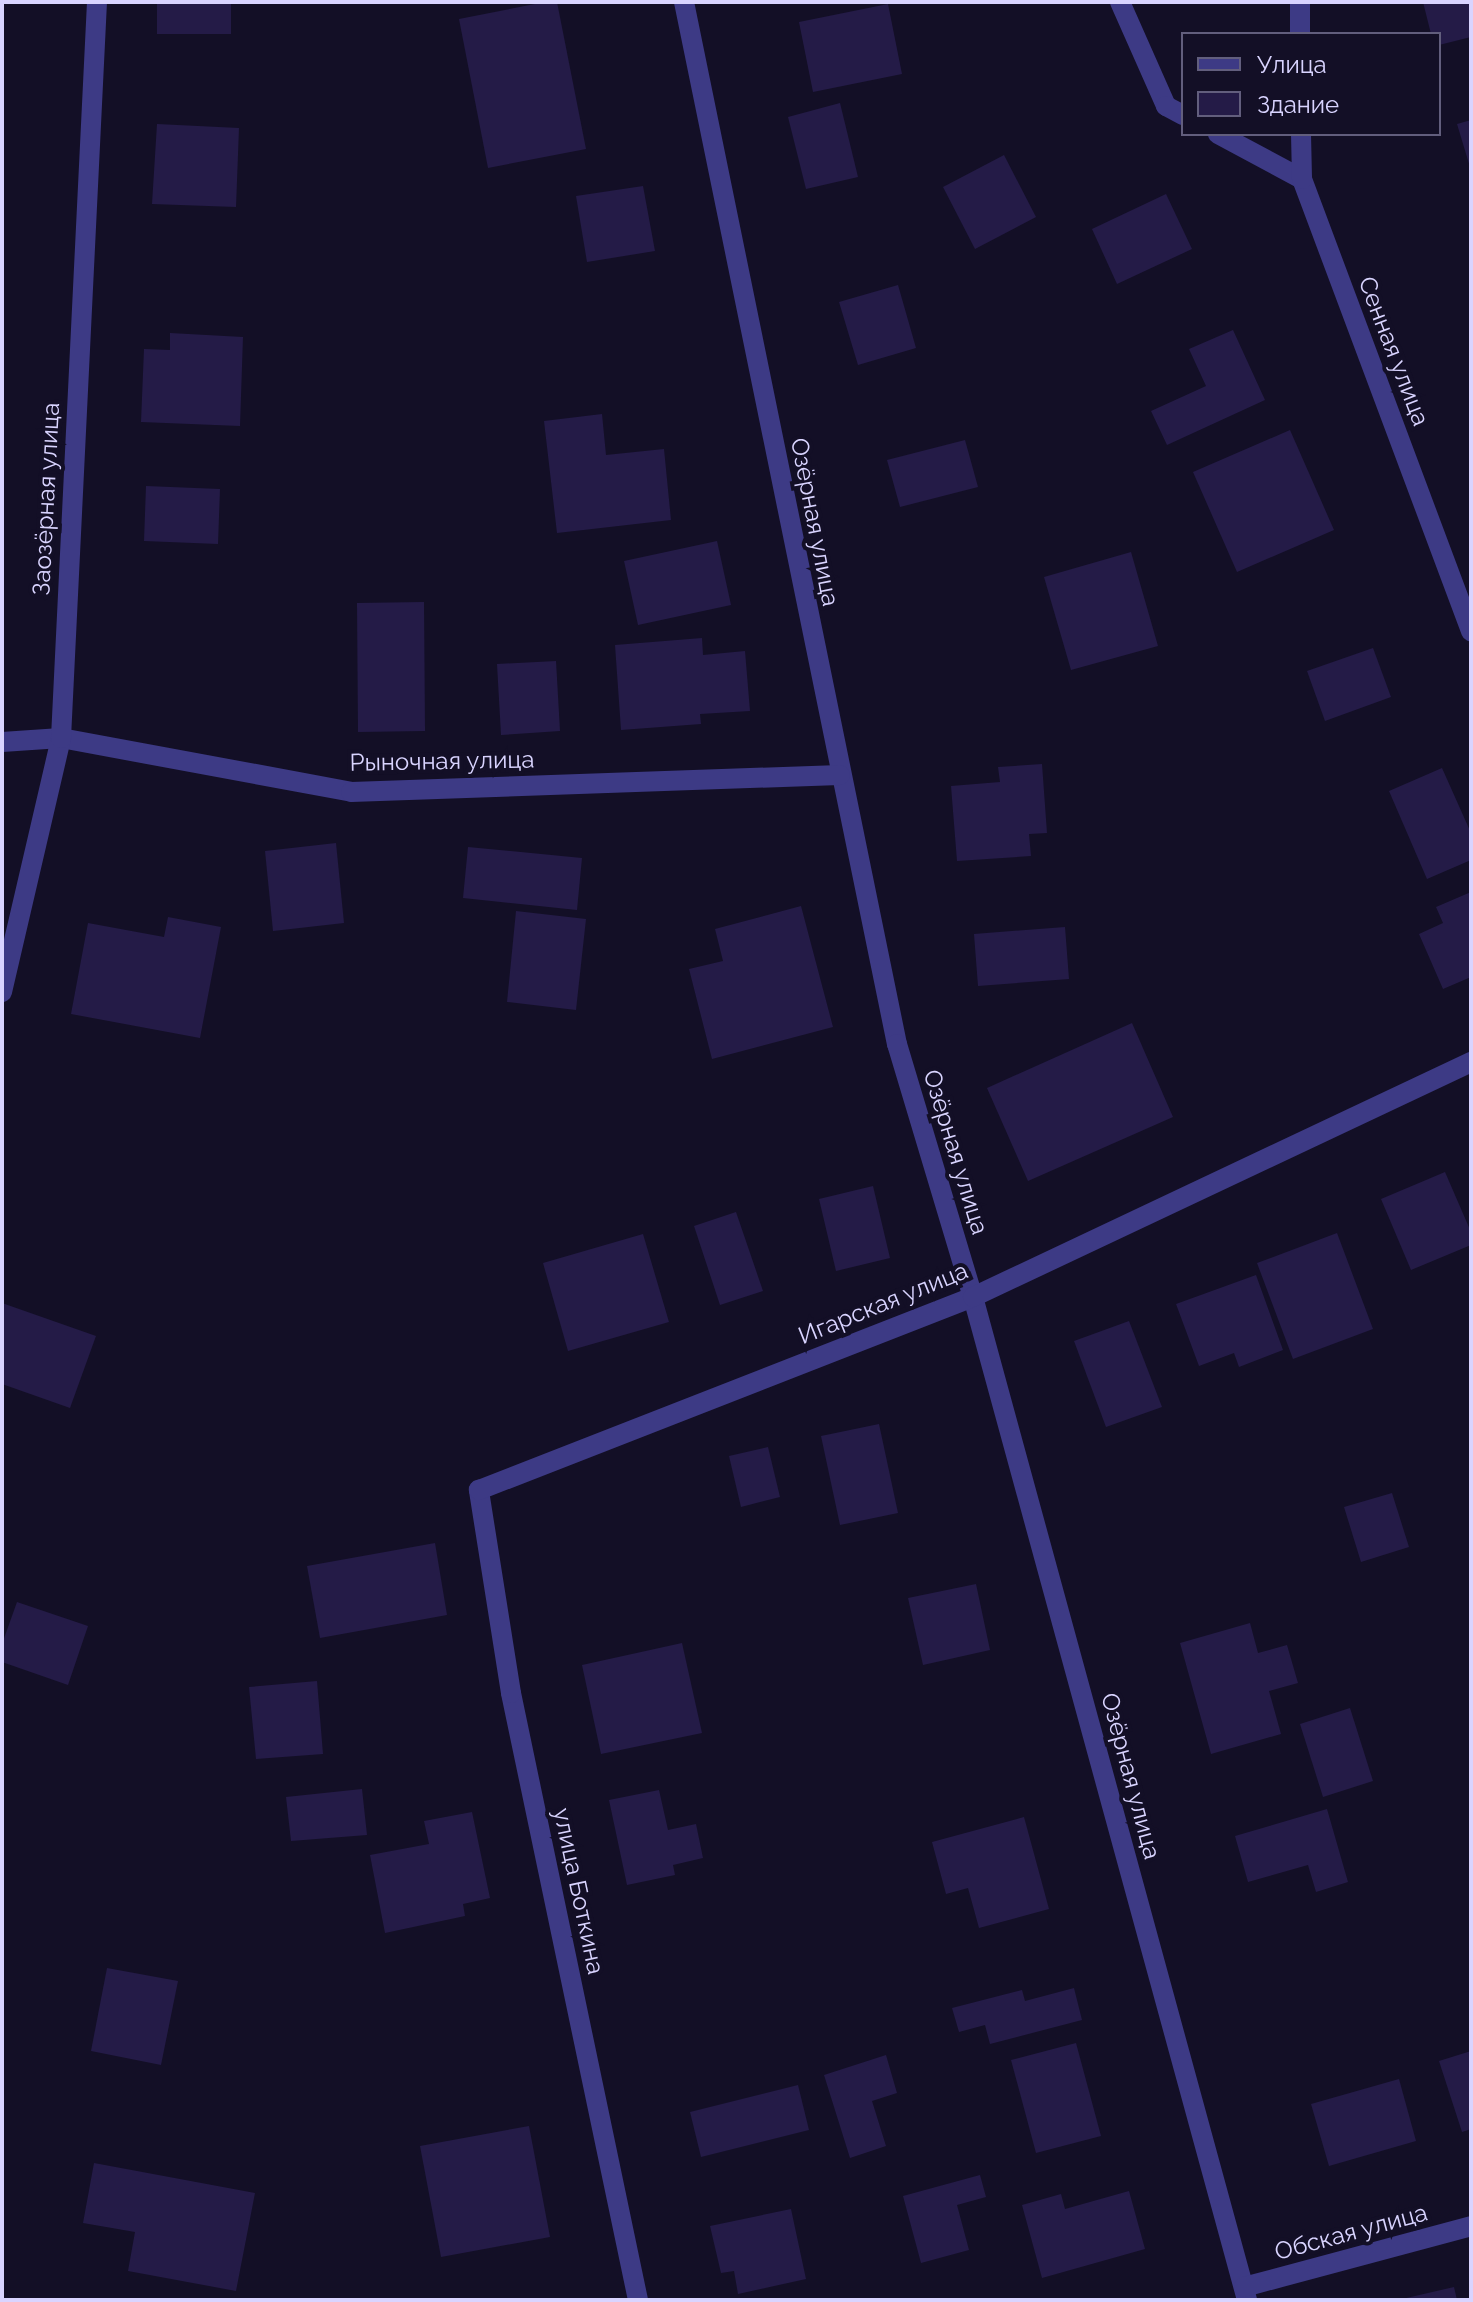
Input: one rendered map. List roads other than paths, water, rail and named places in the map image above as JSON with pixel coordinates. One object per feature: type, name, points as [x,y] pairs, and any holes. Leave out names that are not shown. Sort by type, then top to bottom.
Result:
[{"type":"street","name":"Заозёрная улица","points":[[2,992],[61,738],[97,2]]},
{"type":"street","name":"Озёрная улица","points":[[684,2],[897,1044],[973,1297],[1246,2294]]},
{"type":"street","points":[[1120,2],[1166,106],[1181,114]]},
{"type":"street","points":[[1300,2],[1300,32]]},
{"type":"street","points":[[1222,136],[1302,179]]},
{"type":"street","name":"Сенная улица","points":[[1301,136],[1302,179],[1471,631]]},
{"type":"street","name":"Рыночная улица","points":[[2,742],[61,738],[351,792],[840,775]]},
{"type":"street","name":"Игарская улица","points":[[479,1490],[973,1297],[1469,1069]]},
{"type":"street","name":"улица Боткина","points":[[479,1490],[511,1693],[638,2300]]},
{"type":"street","name":"Обская улица","points":[[1246,2294],[1471,2226]]}]
